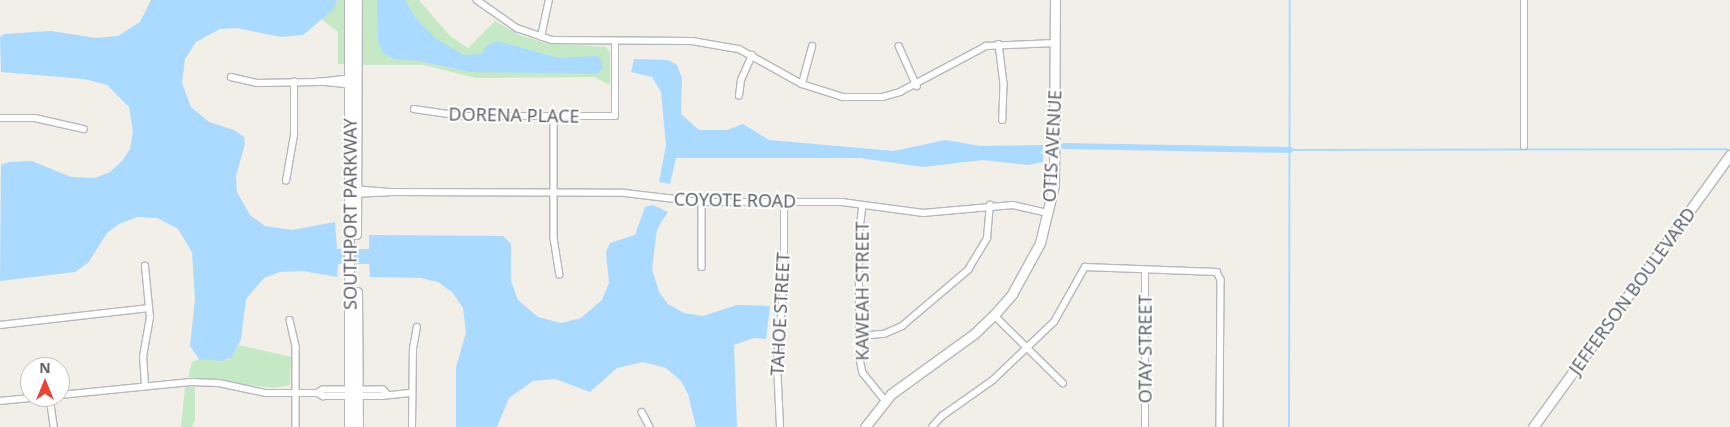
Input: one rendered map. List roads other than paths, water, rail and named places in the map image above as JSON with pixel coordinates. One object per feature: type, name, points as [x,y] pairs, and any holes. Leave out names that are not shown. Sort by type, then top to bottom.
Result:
[{"type":"street","name":"SOUTHPORT PARKWAY","points":[[349,0],[353,81],[354,241],[353,393],[349,427]]},
{"type":"street","name":"SOUTHPORT PARKWAY","points":[[353,81],[357,0]]},
{"type":"street","points":[[477,0],[505,22],[541,37],[562,41],[716,43],[752,55],[802,84],[829,94],[866,98],[883,97],[917,86],[974,51],[999,44],[1055,43]]},
{"type":"street","points":[[541,37],[549,0]]},
{"type":"street","name":"OTIS AVENUE","points":[[866,427],[884,400],[915,374],[974,334],[994,315],[1026,271],[1049,213],[1056,155],[1055,0]]},
{"type":"street","points":[[1524,0],[1524,146]]},
{"type":"street","name":"DORENA PLACE","points":[[414,109],[462,116],[615,116],[615,42]]},
{"type":"street","points":[[999,44],[1004,84],[1002,120]]},
{"type":"street","points":[[802,84],[812,46]]},
{"type":"street","points":[[899,46],[917,86]]},
{"type":"street","points":[[740,96],[741,80],[752,55]]},
{"type":"street","points":[[231,77],[257,83],[353,81]]},
{"type":"street","points":[[286,181],[294,135],[294,82]]},
{"type":"street","points":[[554,116],[554,238],[560,275]]},
{"type":"street","points":[[0,118],[35,118],[84,129]]},
{"type":"street","name":"JEFFERSON BOULEVARD","points":[[1533,427],[1730,155]]},
{"type":"street","name":"COYOTE ROAD","points":[[353,192],[625,193],[702,202],[784,202],[863,205],[923,213],[990,205],[1013,205],[1049,213]]},
{"type":"street","points":[[702,202],[702,267]]},
{"type":"street","name":"TAHOE STREET","points":[[780,427],[777,363],[784,279],[784,202]]},
{"type":"street","name":"KAWEAH STREET","points":[[863,205],[859,239],[859,336],[863,372],[884,400]]},
{"type":"street","points":[[859,336],[884,334],[902,326],[968,270],[987,238],[990,205]]},
{"type":"street","points":[[144,384],[143,357],[149,308],[145,266]]},
{"type":"street","points":[[932,427],[942,416],[993,380],[1029,348],[1054,322],[1085,267],[1218,272],[1221,280],[1220,427]]},
{"type":"street","name":"OTAY STREET","points":[[1144,270],[1144,427]]},
{"type":"street","points":[[0,325],[149,308]]},
{"type":"street","points":[[994,315],[1063,383]]},
{"type":"street","points":[[290,320],[296,347],[296,427]]},
{"type":"street","points":[[412,427],[412,393],[417,328]]},
{"type":"street","points":[[70,394],[144,384],[204,382],[266,393],[318,393],[323,390],[353,393],[412,393]]},
{"type":"street","name":"SOUTHPORT PARKWAY","points":[[353,393],[358,427]]},
{"type":"street","points":[[0,401],[20,399]]},
{"type":"street","points":[[51,407],[54,427]]},
{"type":"street","points":[[642,412],[650,427]]},
{"type":"water","points":[[151,0],[337,0],[333,10],[303,35],[281,37],[237,28],[220,29],[196,42],[185,59],[182,83],[191,107],[209,122],[234,130],[244,137],[245,144],[236,176],[237,192],[250,215],[265,226],[292,230],[335,222],[337,249],[369,249],[369,235],[503,236],[511,244],[511,281],[518,300],[538,317],[561,323],[581,318],[602,300],[609,283],[606,252],[610,243],[635,235],[645,207],[653,205],[668,212],[657,229],[652,269],[659,292],[668,304],[684,313],[703,316],[737,305],[770,306],[766,339],[754,338],[734,345],[737,427],[696,427],[688,394],[681,381],[666,368],[643,362],[617,368],[590,392],[555,379],[533,381],[509,398],[497,427],[456,427],[456,367],[466,333],[463,308],[452,292],[438,282],[421,278],[370,277],[369,264],[338,264],[337,277],[303,271],[280,272],[264,278],[246,299],[241,339],[232,357],[223,361],[199,359],[190,346],[195,299],[192,252],[178,229],[157,218],[137,217],[119,224],[107,233],[88,263],[75,272],[0,281],[1,165],[9,162],[32,161],[71,177],[95,178],[110,172],[122,161],[130,149],[133,132],[129,107],[107,85],[84,79],[1,72],[0,37],[4,34],[51,31],[96,38],[118,36],[140,22]]},
{"type":"water","points":[[377,0],[405,0],[414,16],[435,38],[464,55],[482,54],[486,46],[497,41],[558,58],[597,56],[602,60],[602,70],[596,74],[470,72],[420,61],[394,59],[383,53],[378,41]]},
{"type":"water","points":[[634,59],[668,60],[677,65],[682,78],[681,114],[699,130],[727,130],[743,124],[769,140],[894,151],[945,140],[980,146],[1043,145],[1043,162],[1028,165],[983,160],[923,167],[860,158],[676,158],[670,184],[659,182],[666,145],[661,92],[652,77],[631,72]]},
{"type":"waterway","points":[[1289,427],[1290,0]]},
{"type":"waterway","points":[[1064,146],[1290,150]]},
{"type":"waterway","points":[[1290,150],[1727,149]]}]
